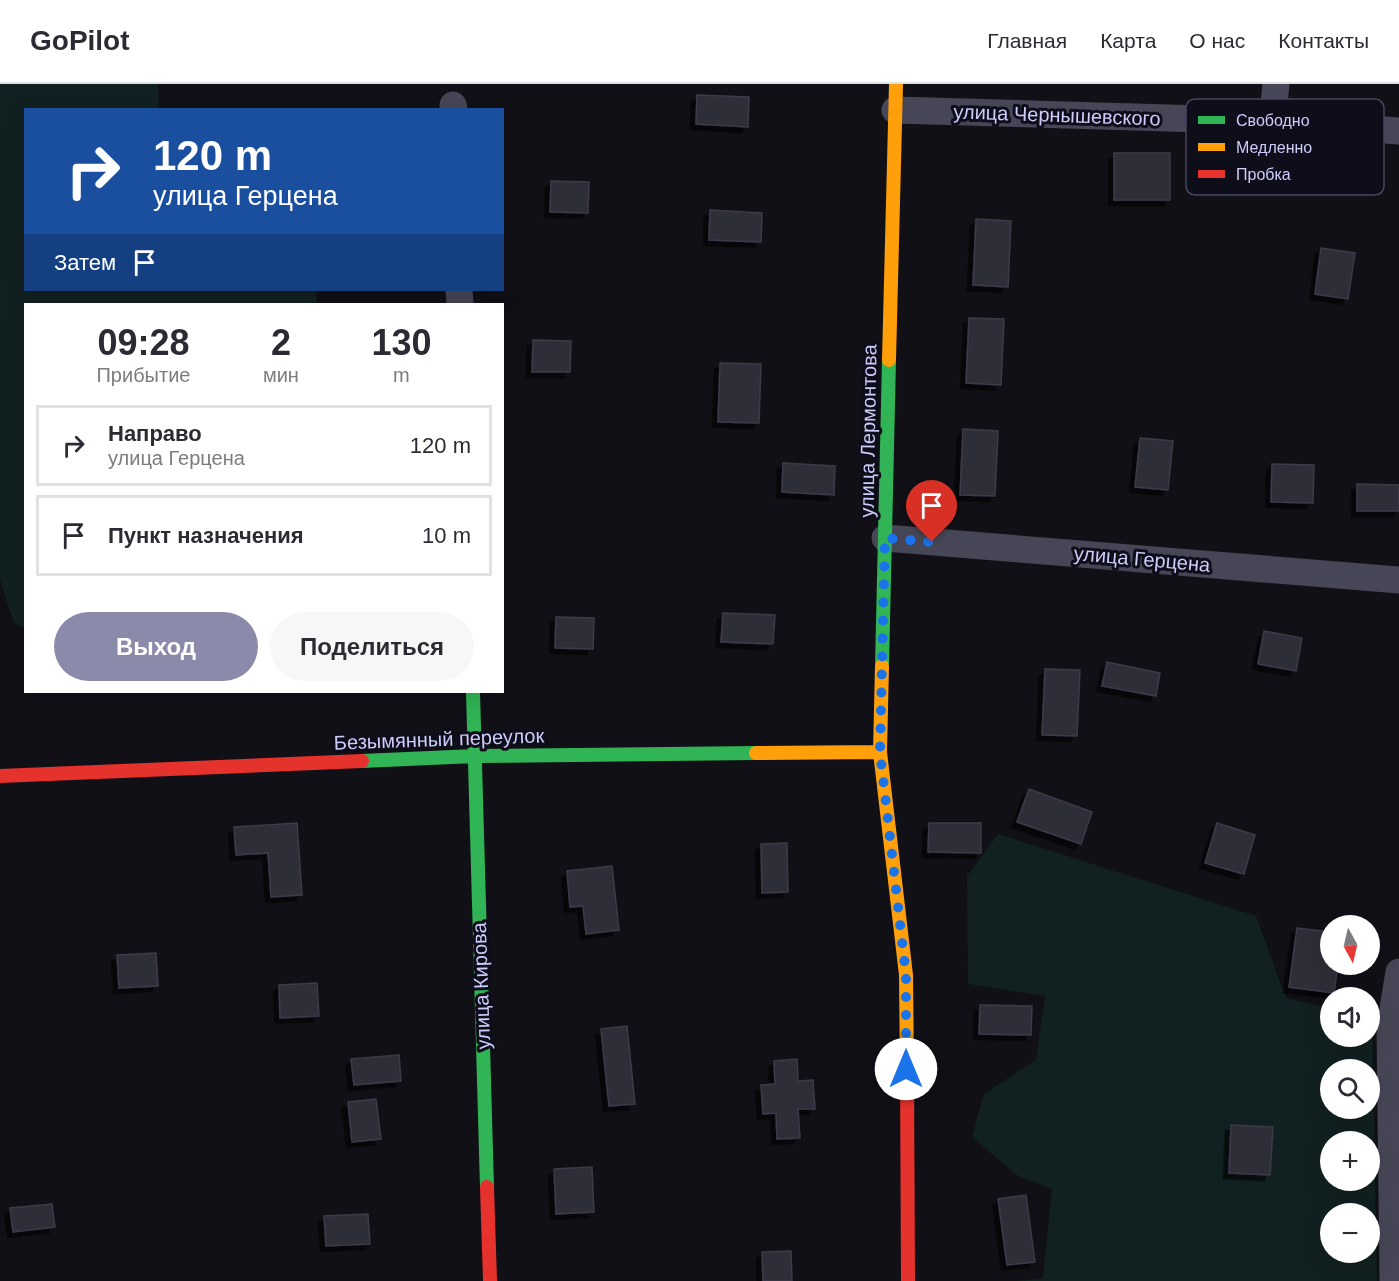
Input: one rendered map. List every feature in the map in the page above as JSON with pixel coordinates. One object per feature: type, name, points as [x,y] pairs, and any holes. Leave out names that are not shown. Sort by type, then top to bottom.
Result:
[{"type":"street","name":"улица Чернышевского","points":[[895,97],[1186,116]]},
{"type":"street","name":"улица Лермонтова","points":[[895,97],[880,752],[906,975],[908,1281]]},
{"type":"street","name":"улица Чернышевского","points":[[1384,130],[1399,131]]},
{"type":"street","name":"улица Герцена","points":[[885,538],[1399,580]]},
{"type":"street","name":"улица Кирова","points":[[473,693],[490,1281]]},
{"type":"street","name":"Безымянный переулок","points":[[0,776],[475,756],[880,752]]},
{"type":"street","points":[[1393,1281],[1390,1027],[1399,972]]},
{"type":"shaded area","points":[[0,84],[158,84],[159,108],[24,108],[24,291],[316,291],[317,303],[24,303],[24,628],[13,621],[0,580]]},
{"type":"shaded area","points":[[998,834],[1256,916],[1286,998],[1320,1006],[1320,1047],[1373,1047],[1373,1059],[1320,1059],[1320,1119],[1374,1119],[1374,1131],[1320,1131],[1320,1191],[1375,1191],[1376,1203],[1320,1203],[1320,1263],[1377,1263],[1377,1281],[1018,1281],[1043,1278],[1052,1189],[1018,1176],[972,1137],[984,1094],[1036,1060],[1045,996],[968,984],[967,876]]},
{"type":"building","points":[[697,95],[749,97],[748,127],[696,124]]},
{"type":"building","points":[[1114,153],[1170,153],[1170,200],[1114,200]]},
{"type":"building","points":[[551,181],[589,182],[588,213],[550,212]]},
{"type":"building","points":[[710,210],[762,213],[761,242],[709,240]]},
{"type":"building","points":[[976,219],[1011,221],[1008,287],[973,285]]},
{"type":"building","points":[[1321,248],[1355,253],[1348,299],[1315,294]]},
{"type":"building","points":[[969,318],[1004,319],[1001,385],[966,383]]},
{"type":"building","points":[[533,340],[571,341],[570,372],[532,372]]},
{"type":"building","points":[[720,363],[761,364],[759,423],[718,422]]},
{"type":"building","points":[[963,429],[998,431],[995,496],[960,495]]},
{"type":"building","points":[[1140,438],[1173,441],[1168,490],[1135,487]]},
{"type":"building","points":[[783,463],[835,466],[834,495],[782,492]]},
{"type":"building","points":[[1272,464],[1314,465],[1313,503],[1271,502]]},
{"type":"building","points":[[1357,484],[1399,485],[1399,511],[1357,511]]},
{"type":"building","points":[[723,613],[775,615],[773,644],[721,642]]},
{"type":"building","points":[[556,617],[594,618],[593,649],[555,648]]},
{"type":"building","points":[[1264,631],[1302,638],[1296,671],[1258,664]]},
{"type":"building","points":[[1107,662],[1160,673],[1156,696],[1102,686]]},
{"type":"building","points":[[1045,669],[1080,670],[1077,736],[1042,735]]},
{"type":"building","points":[[1029,789],[1092,812],[1081,844],[1017,822]]},
{"type":"building","points":[[297,823],[302,895],[271,897],[268,853],[236,855],[234,827]]},
{"type":"building","points":[[929,823],[981,823],[981,853],[928,852]]},
{"type":"building","points":[[1217,823],[1255,835],[1244,874],[1205,863]]},
{"type":"building","points":[[787,843],[788,892],[762,893],[761,844]]},
{"type":"building","points":[[612,866],[619,930],[586,934],[583,906],[570,907],[567,871]]},
{"type":"building","points":[[1297,928],[1320,931],[1320,975],[1336,975],[1335,987],[1320,987],[1320,991],[1289,987]]},
{"type":"building","points":[[156,953],[158,986],[119,988],[117,955]]},
{"type":"building","points":[[317,983],[319,1016],[280,1018],[279,985]]},
{"type":"building","points":[[980,1005],[1032,1006],[1031,1035],[979,1034]]},
{"type":"building","points":[[627,1026],[635,1104],[609,1106],[601,1029]]},
{"type":"building","points":[[399,1055],[401,1081],[354,1085],[351,1059]]},
{"type":"building","points":[[797,1059],[798,1081],[813,1080],[815,1109],[798,1109],[800,1138],[777,1139],[776,1113],[763,1114],[761,1085],[775,1084],[774,1061]]},
{"type":"building","points":[[376,1099],[381,1139],[352,1142],[348,1102]]},
{"type":"building","points":[[1231,1125],[1273,1127],[1270,1175],[1229,1173]]},
{"type":"building","points":[[592,1167],[594,1212],[556,1214],[554,1169]]},
{"type":"building","points":[[1026,1195],[1035,1262],[1007,1265],[998,1199]]},
{"type":"building","points":[[52,1204],[55,1227],[13,1232],[10,1208]]},
{"type":"building","points":[[368,1214],[370,1244],[326,1246],[324,1216]]},
{"type":"building","points":[[791,1251],[792,1281],[763,1281],[762,1252]]},
{"type":"traffic: fast","points":[[882,666],[889,360]]},
{"type":"traffic: fast","points":[[473,693],[487,1187]]},
{"type":"traffic: fast","points":[[362,761],[475,756],[756,753]]},
{"type":"traffic: slow","points":[[889,360],[896,84]]},
{"type":"traffic: slow","points":[[882,666],[880,752],[906,975],[907,1070]]},
{"type":"traffic: slow","points":[[756,753],[880,752]]},
{"type":"traffic: jam","points":[[0,776],[362,761]]},
{"type":"traffic: jam","points":[[907,1070],[908,1281]]},
{"type":"traffic: jam","points":[[487,1187],[490,1281]]},
{"type":"route","points":[[906,1069],[906,975],[880,752],[885,538],[932,542]]}]
